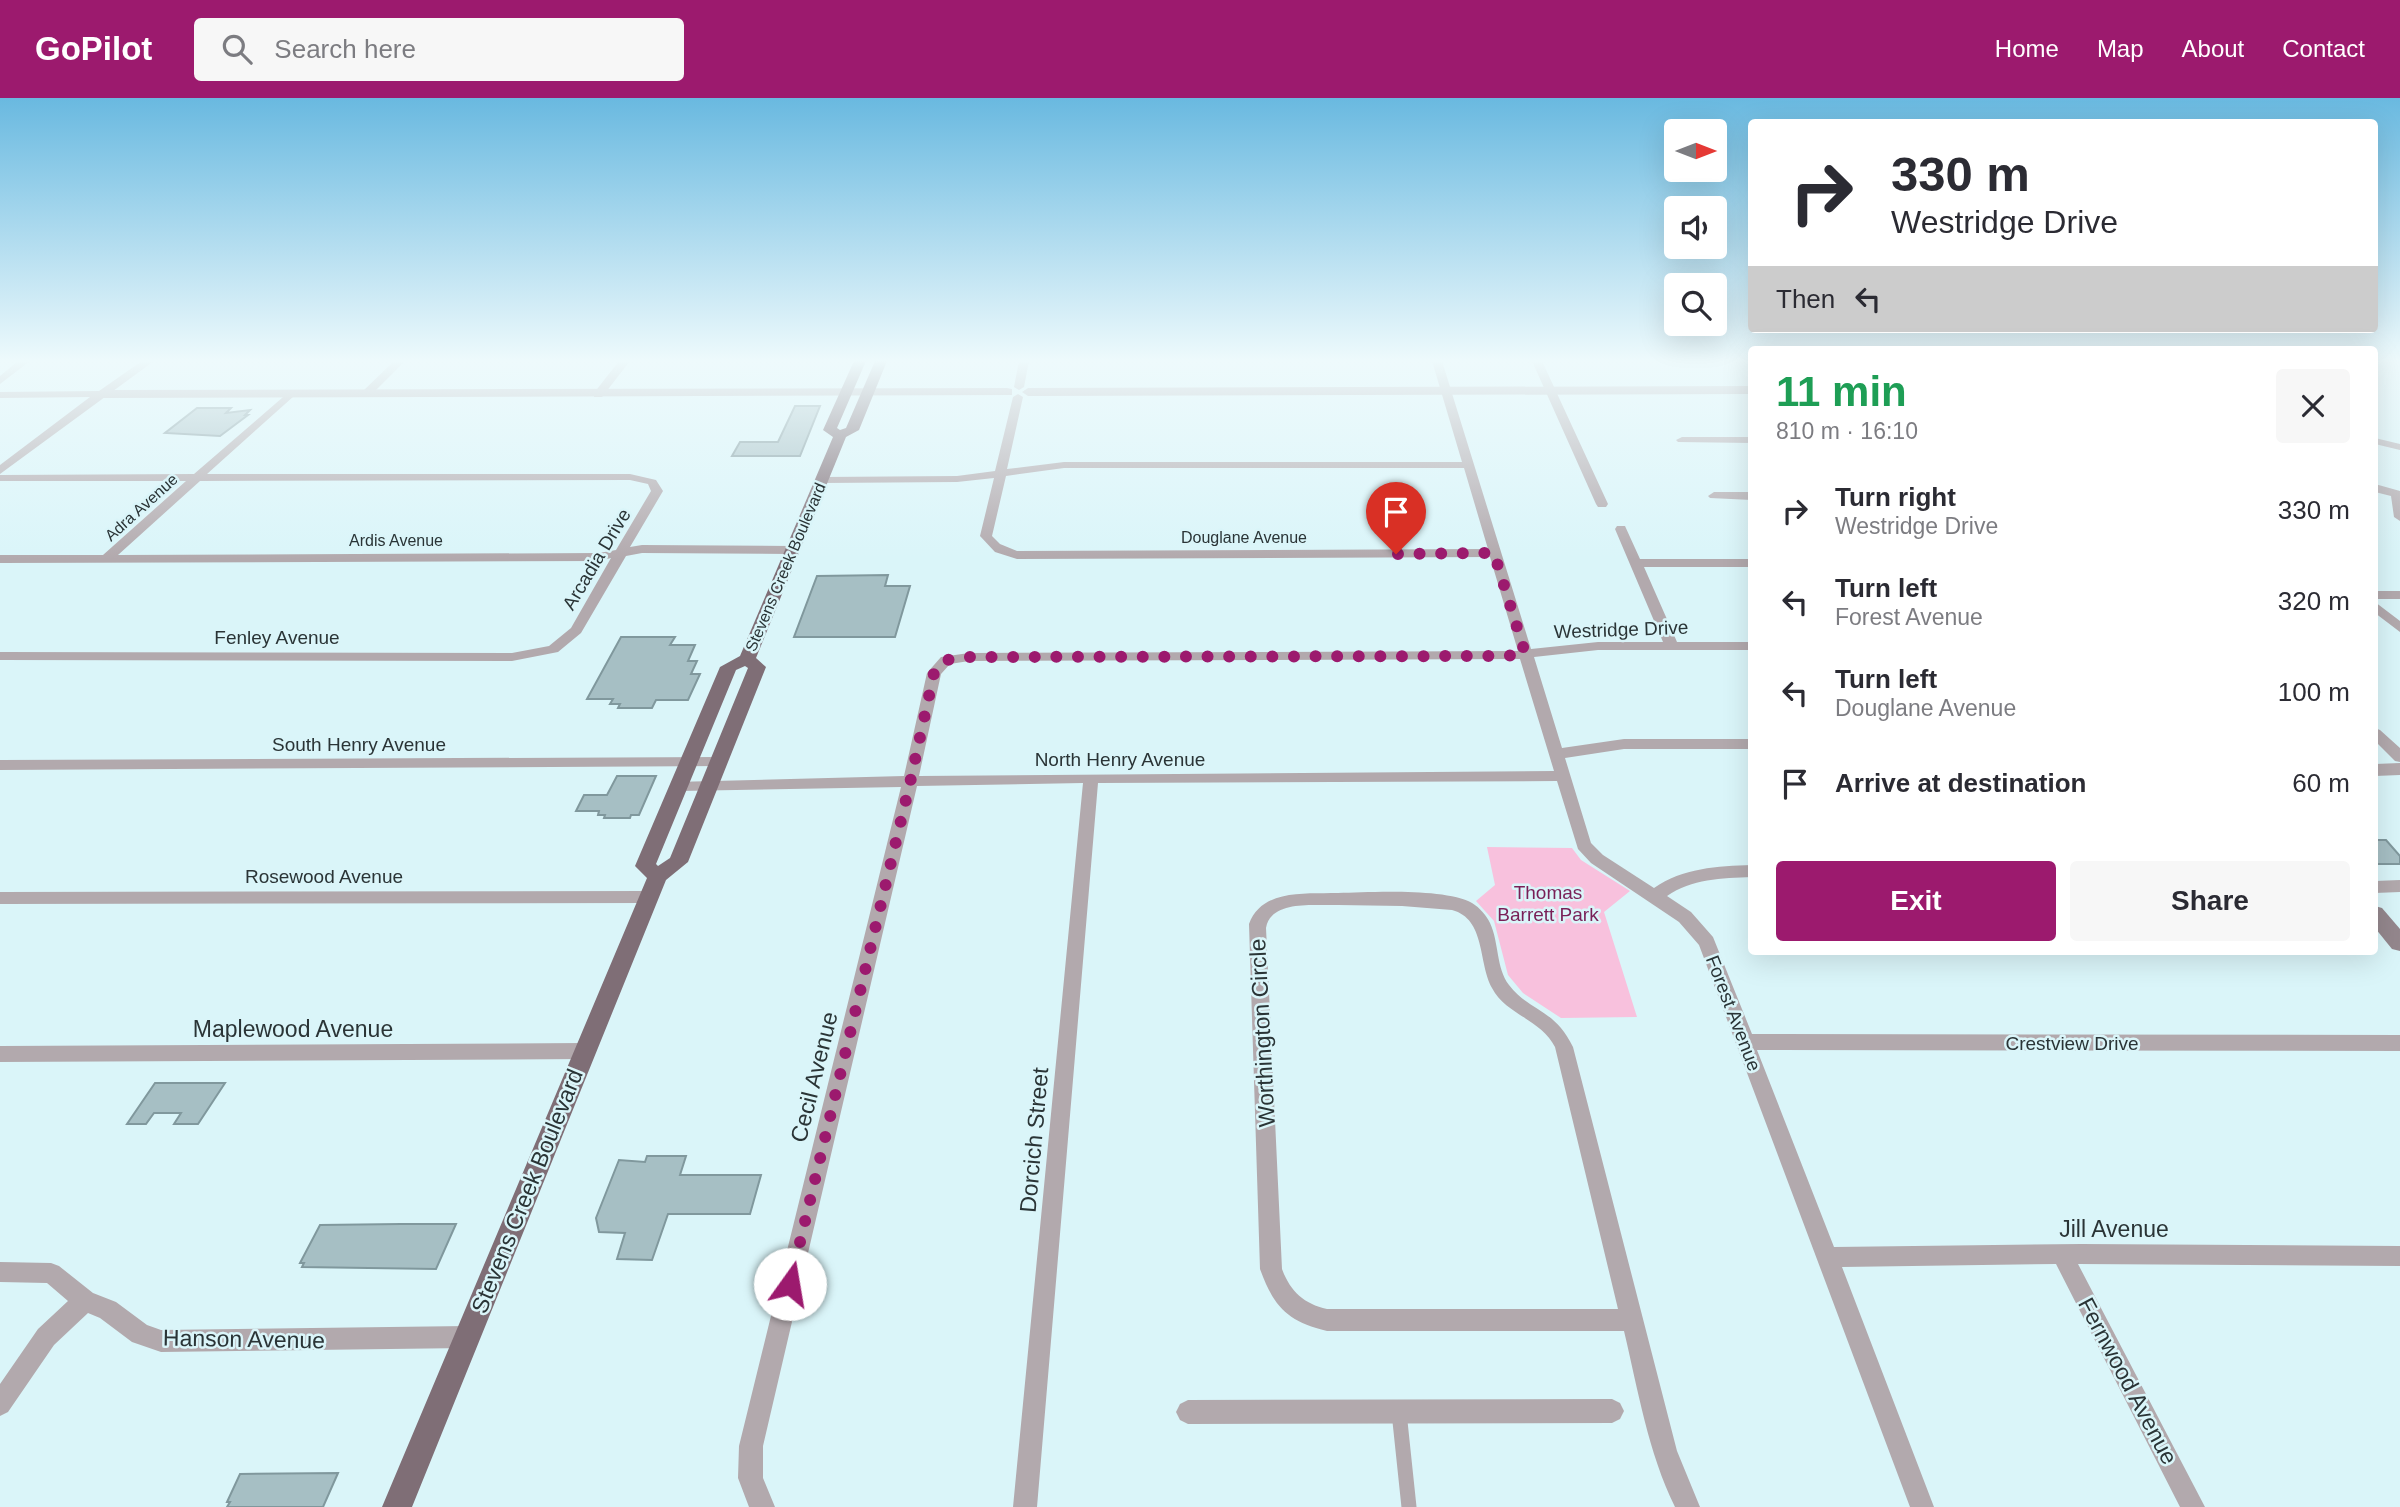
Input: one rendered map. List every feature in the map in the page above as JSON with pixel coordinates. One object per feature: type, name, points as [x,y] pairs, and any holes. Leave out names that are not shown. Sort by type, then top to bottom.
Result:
[{"type":"main road","name":"Stevens Creek Boulevard","points":[[831,427],[830,430],[840,435]]},
{"type":"main road","name":"Stevens Creek Boulevard","points":[[658,876],[645,866],[729,667],[747,659],[840,435],[853,427]]},
{"type":"main road","name":"Stevens Creek Boulevard","points":[[397,1507],[658,876],[678,862],[757,667],[747,659]]},
{"type":"main road","points":[[2378,917],[2400,943]]},
{"type":"street","points":[[0,471],[59,427]]},
{"type":"street","name":"Adra Avenue","points":[[106,559],[253,427]]},
{"type":"street","points":[[1001,472],[1011,427]]},
{"type":"street","name":"Forest Avenue","points":[[1457,427],[1581,837],[1589,852],[1685,917],[1707,942],[1922,1507]]},
{"type":"street","points":[[1566,427],[1602,505]]},
{"type":"street","points":[[1682,440],[1748,440]]},
{"type":"street","points":[[2378,442],[2400,447]]},
{"type":"street","points":[[822,480],[957,480],[1065,465],[1469,465]]},
{"type":"street","name":"Douglane Avenue","points":[[1001,472],[986,537],[995,548],[1017,555],[1494,553]]},
{"type":"street","points":[[0,478],[196,477]]},
{"type":"street","name":"Arcadia Drive","points":[[196,477],[629,477],[652,482],[657,487],[656,494],[576,630],[553,649]]},
{"type":"street","points":[[2378,489],[2399,495],[2400,517]]},
{"type":"street","points":[[1714,496],[1748,496]]},
{"type":"street","points":[[1621,529],[1672,646]]},
{"type":"street","name":"Ardis Avenue","points":[[0,559],[598,557],[642,549],[792,550]]},
{"type":"street","points":[[1637,563],[1748,563]]},
{"type":"street","points":[[2378,595],[2400,594]]},
{"type":"street","points":[[2378,609],[2400,628]]},
{"type":"street","name":"Westridge Drive","points":[[946,660],[969,657],[1506,656],[1598,646],[1748,646]]},
{"type":"street","name":"Fenley Avenue","points":[[0,656],[513,657],[553,649]]},
{"type":"street","name":"Cecil Avenue","points":[[763,1507],[752,1491],[748,1467],[751,1446],[934,673],[946,660]]},
{"type":"street","points":[[2378,736],[2400,757]]},
{"type":"street","points":[[1556,754],[1624,744],[1748,744]]},
{"type":"street","name":"South Henry Avenue","points":[[0,765],[719,762]]},
{"type":"street","points":[[2378,769],[2400,769]]},
{"type":"street","name":"North Henry Avenue","points":[[679,786],[1091,778],[1562,776]]},
{"type":"street","name":"Dorcich Street","points":[[1025,1507],[1091,778]]},
{"type":"street","points":[[1655,896],[1673,882],[1694,876],[1748,871]]},
{"type":"street","points":[[2378,887],[2400,886]]},
{"type":"street","name":"Rosewood Avenue","points":[[0,898],[649,897]]},
{"type":"street","name":"Worthington Circle","points":[[1632,1320],[1327,1320],[1307,1316],[1289,1305],[1277,1287],[1272,1269],[1257,928],[1258,919],[1265,910],[1289,901],[1436,900],[1461,905],[1476,915],[1482,924],[1493,970],[1500,986],[1514,1001],[1547,1021],[1561,1038],[1665,1451],[1675,1483],[1689,1507]]},
{"type":"street","name":"Crestview Drive","points":[[1745,1042],[2400,1043]]},
{"type":"street","name":"Maplewood Avenue","points":[[0,1054],[585,1051]]},
{"type":"street","name":"Fernwood Avenue","points":[[2062,1255],[2193,1507]]},
{"type":"street","name":"Jill Avenue","points":[[1828,1257],[2400,1256]]},
{"type":"street","name":"Hanson Avenue","points":[[0,1272],[51,1273],[85,1301],[108,1310],[140,1334],[161,1341],[467,1338]]},
{"type":"street","points":[[0,1404],[46,1338],[85,1301]]},
{"type":"street","points":[[1188,1412],[1612,1411]]},
{"type":"street","points":[[1399,1412],[1409,1507]]},
{"type":"green space","name":"Thomas Barrett Park","points":[[1487,847],[1572,848],[1581,860],[1630,891],[1604,912],[1637,1017],[1561,1018],[1523,993],[1508,975],[1494,921],[1476,901],[1495,885]]},
{"type":"building","points":[[173,427],[232,427],[220,436],[165,433]]},
{"type":"building","points":[[785,427],[812,427],[800,456],[732,456],[740,442],[778,442]]},
{"type":"building","points":[[888,575],[885,586],[910,586],[895,637],[794,637],[817,576]]},
{"type":"building","points":[[621,637],[675,637],[670,645],[695,645],[688,661],[697,661],[691,674],[700,674],[688,700],[656,700],[652,708],[618,708],[620,704],[610,704],[613,699],[587,699]]},
{"type":"building","points":[[617,776],[656,776],[639,815],[631,815],[630,818],[604,818],[605,815],[598,815],[599,811],[576,811],[584,795],[607,795]]},
{"type":"building","points":[[2378,840],[2386,840],[2400,856],[2400,864],[2378,864]]},
{"type":"building","points":[[155,1083],[225,1083],[198,1124],[174,1124],[181,1113],[154,1113],[146,1124],[127,1124]]},
{"type":"building","points":[[647,1156],[686,1156],[680,1175],[761,1175],[750,1214],[668,1214],[652,1260],[617,1259],[625,1233],[599,1232],[596,1218],[619,1160],[645,1162]]},
{"type":"building","points":[[456,1224],[436,1269],[302,1267],[304,1263],[300,1263],[320,1225]]},
{"type":"building","points":[[338,1473],[323,1507],[227,1507],[240,1474]]},
{"type":"route","points":[[790,1284],[934,673],[946,660],[969,657],[1506,656],[1525,653],[1494,553],[1396,554]]}]
